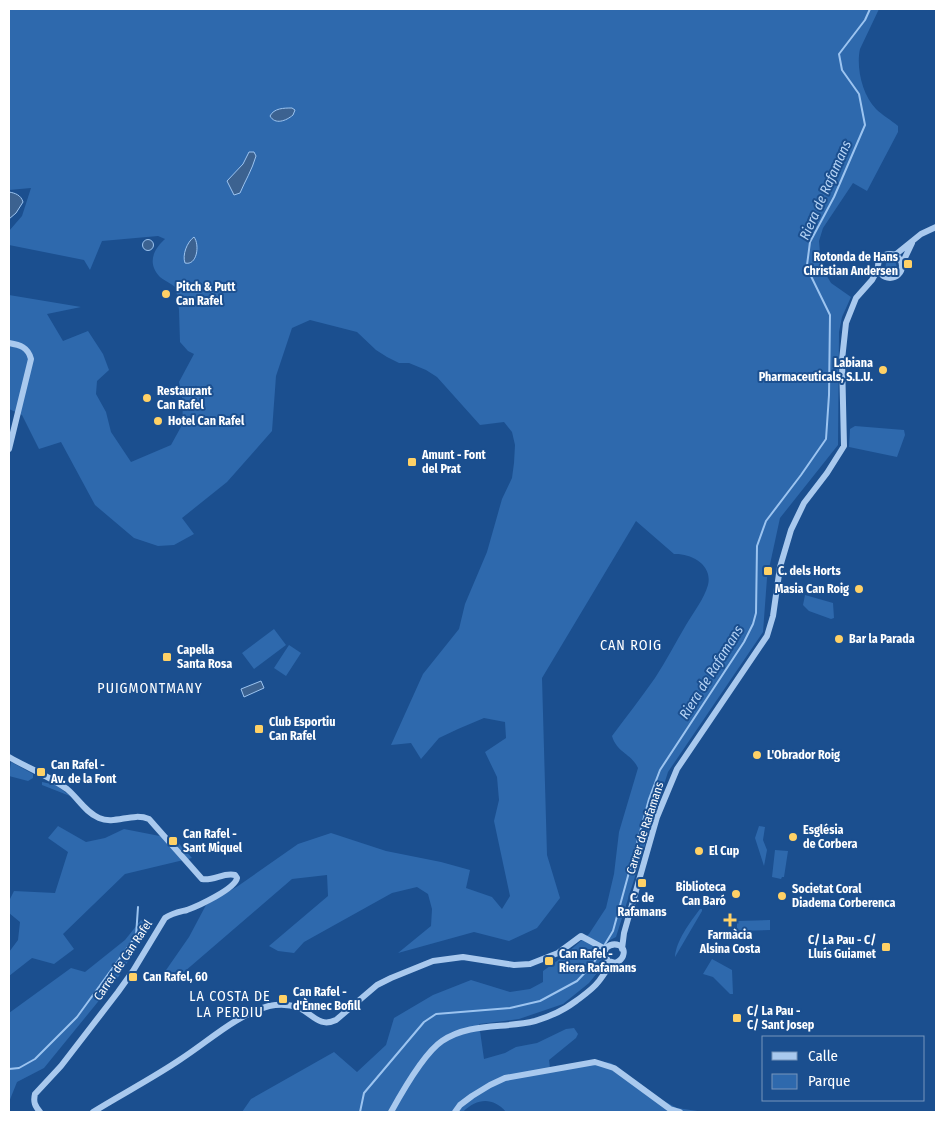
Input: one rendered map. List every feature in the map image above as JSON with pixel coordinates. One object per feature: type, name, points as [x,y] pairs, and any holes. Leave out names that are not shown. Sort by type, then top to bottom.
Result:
[{"type":"street","points":[[885,277],[878,269],[879,262],[884,256],[895,255],[921,234],[936,226]]},
{"type":"street","points":[[872,280],[885,277],[892,278],[899,275],[902,264],[913,242]]},
{"type":"street","points":[[895,255],[902,264]]},
{"type":"street","name":"Carrer de Rafamans","points":[[615,963],[622,958],[624,933],[657,817],[677,769],[767,636],[773,616],[780,566],[791,530],[799,511],[844,446],[842,360],[846,323],[856,298],[872,280],[878,269]]},
{"type":"street","points":[[9,343],[23,346],[30,354],[31,359],[9,449]]},
{"type":"street","name":"Carrer de Can Rafel","points":[[9,757],[61,785],[88,810],[100,818],[113,820],[139,816],[148,819],[202,879],[212,879],[229,874],[237,878],[235,883],[228,889],[198,905],[170,914],[165,918],[118,992],[62,1066],[35,1094],[35,1106],[40,1112]]},
{"type":"street","name":"Carrer de Rafamans","points":[[609,950],[624,933]]},
{"type":"street","points":[[93,1112],[171,1066],[241,1019],[267,1007],[289,1005],[300,1008],[323,1023],[329,1023],[336,1020],[377,985],[433,961],[463,957],[514,965],[530,964],[548,958],[578,938],[587,938],[609,950],[615,963],[606,971],[598,983],[578,1000],[551,1015],[535,1021],[464,1031],[444,1040],[427,1055],[391,1112]]},
{"type":"street","points":[[609,950],[620,946],[622,949]]},
{"type":"street","points":[[606,971],[609,950]]},
{"type":"street","points":[[455,1112],[460,1105],[472,1096],[504,1078],[596,1062],[614,1068],[670,1109],[680,1112]]},
{"type":"green space","points":[[9,9],[879,9],[860,49],[861,80],[871,103],[878,111],[898,126],[898,132],[867,191],[853,183],[823,228],[819,241],[821,266],[831,283],[851,297],[842,317],[839,332],[838,445],[780,518],[767,578],[763,632],[668,772],[616,937],[606,942],[598,951],[602,960],[601,968],[589,983],[563,1004],[519,1019],[479,1024],[484,1059],[505,1053],[516,1047],[537,1043],[566,1029],[574,1028],[578,1034],[576,1038],[549,1060],[550,1068],[593,1060],[611,1063],[662,1100],[677,1108],[704,1112],[506,1112],[496,1104],[485,1101],[468,1107],[463,1112],[242,1112],[251,1099],[334,1052],[357,1072],[386,1045],[394,1018],[433,995],[471,980],[510,992],[530,989],[543,982],[543,971],[589,934],[606,908],[614,874],[619,832],[638,768],[632,759],[617,746],[612,736],[659,672],[704,595],[709,578],[707,571],[699,561],[687,555],[674,554],[636,521],[542,678],[547,855],[560,898],[537,928],[509,941],[474,932],[398,953],[431,926],[432,909],[428,894],[417,887],[392,893],[304,942],[294,953],[278,951],[269,946],[328,896],[327,875],[292,879],[177,978],[164,973],[189,937],[206,905],[238,886],[298,844],[331,833],[386,851],[470,870],[466,888],[492,897],[502,909],[510,896],[494,821],[499,800],[497,777],[485,752],[506,738],[505,722],[484,718],[458,729],[439,738],[421,759],[411,743],[391,745],[423,674],[459,629],[465,604],[487,552],[502,499],[512,478],[515,445],[512,432],[504,422],[480,425],[437,377],[426,370],[409,363],[399,363],[387,357],[376,350],[357,332],[310,320],[292,328],[276,376],[272,431],[227,482],[182,518],[194,534],[174,545],[158,546],[134,538],[95,505],[61,442],[39,449],[22,415],[9,409],[9,295],[81,307],[47,314],[63,341],[88,331],[103,354],[109,370],[97,381],[96,394],[106,412],[111,432],[131,462],[171,445],[182,425],[183,403],[179,382],[194,354],[188,351],[180,342],[176,288],[160,277],[154,267],[153,257],[157,248],[165,239],[158,236],[102,241],[90,270],[84,260],[9,245],[9,231],[22,216],[31,188],[9,190]]},
{"type":"green space","name":"Rotonda de Hans Christian Andersen","points":[[891,260],[897,266],[891,272],[885,266]]},
{"type":"green space","points":[[855,426],[904,430],[905,435],[897,457],[849,447],[850,429]]},
{"type":"green space","points":[[805,595],[833,603],[834,618],[831,619],[809,611],[803,605]]},
{"type":"green space","points":[[274,629],[286,645],[254,669],[242,653]]},
{"type":"green space","points":[[289,645],[301,653],[286,676],[274,668]]},
{"type":"green space","points":[[11,762],[33,774],[33,778],[28,781],[9,776]]},
{"type":"green space","points":[[42,782],[56,785],[70,796],[42,785]]},
{"type":"green space","points":[[58,826],[86,842],[105,838],[124,829],[175,839],[192,858],[125,874],[63,934],[74,949],[54,964],[32,958],[9,976],[9,952],[18,940],[20,922],[9,913],[9,901],[14,891],[55,893],[68,852],[48,838]]},
{"type":"green space","points":[[759,826],[765,827],[763,840],[767,850],[764,866],[755,838]]},
{"type":"green space","points":[[775,850],[788,851],[784,877],[781,879],[772,877]]},
{"type":"green space","points":[[700,909],[702,911],[675,957],[681,938]]},
{"type":"green space","points":[[141,920],[150,925],[119,976],[44,1068],[17,1082],[9,1102],[9,1013],[71,968],[85,972],[125,940]]},
{"type":"green space","points":[[770,920],[770,930],[737,931],[737,921]]},
{"type":"green space","points":[[712,959],[732,970],[733,994],[730,994],[713,977],[703,974]]},
{"type":"shaded area","points":[[292,108],[295,110],[293,115],[287,119],[278,121],[270,116],[277,110]]},
{"type":"shaded area","points":[[249,152],[254,152],[256,156],[240,193],[234,195],[227,181],[243,164]]},
{"type":"shaded area","points":[[9,192],[18,195],[23,202],[16,213],[9,219]]},
{"type":"shaded area","points":[[194,237],[197,245],[195,258],[189,263],[185,263],[186,249]]},
{"type":"shaded area","points":[[148,239],[154,245],[148,251],[142,245]]},
{"type":"shaded area","points":[[261,681],[264,688],[244,697],[241,689]]},
{"type":"waterway","name":"Riera de Rafamans","points":[[360,1112],[364,1093],[424,1022],[436,1014],[510,1008],[540,1001],[577,981],[593,964],[613,931],[649,799],[660,770],[744,642],[753,624],[756,613],[757,546],[766,521],[826,439],[829,395],[830,315],[807,265],[810,242],[834,197],[865,125],[859,94],[842,70],[839,54],[865,20],[870,9]]},
{"type":"waterway","points":[[9,1069],[19,1068],[35,1059],[77,1017],[136,936],[138,907]]},
{"type":"place","name":"Rotonda de Hans Christian Andersen","points":[[908,264]]},
{"type":"place","name":"Pitch & Putt Can Rafel","points":[[166,294]]},
{"type":"place","name":"Labiana Pharmaceuticals, S.L.U.","points":[[883,370]]},
{"type":"place","name":"Restaurant Can Rafel","points":[[147,398]]},
{"type":"place","name":"Hotel Can Rafel","points":[[158,421]]},
{"type":"place","name":"Amunt - Font del Prat","points":[[412,462]]},
{"type":"place","name":"C. dels Horts","points":[[768,571]]},
{"type":"place","name":"Masia Can Roig","points":[[859,589]]},
{"type":"place","name":"Bar la Parada","points":[[839,639]]},
{"type":"place","name":"Capella Santa Rosa","points":[[167,657]]},
{"type":"place","name":"Club Esportiu Can Rafel","points":[[259,729]]},
{"type":"place","name":"L'Obrador Roig","points":[[757,755]]},
{"type":"place","name":"Can Rafel - Av. de la Font","points":[[41,772]]},
{"type":"place","name":"Església de Corbera","points":[[793,837]]},
{"type":"place","name":"Can Rafel - Sant Miquel","points":[[173,841]]},
{"type":"place","name":"El Cup","points":[[699,851]]},
{"type":"place","name":"C. de Rafamans","points":[[642,883]]},
{"type":"place","name":"Biblioteca Can Baró","points":[[736,894]]},
{"type":"place","name":"Societat Coral Diadema Corberenca","points":[[782,896]]},
{"type":"place","name":"Farmàcia Alsina Costa","points":[[730,920]]},
{"type":"place","name":"C/ La Pau - C/ Lluís Guiamet","points":[[886,947]]},
{"type":"place","name":"Can Rafel - Riera Rafamans","points":[[549,961]]},
{"type":"place","name":"Can Rafel, 60","points":[[133,977]]},
{"type":"place","name":"Can Rafel - d'Ènnec Bofill","points":[[283,999]]},
{"type":"place","name":"C/ La Pau - C/ Sant Josep","points":[[737,1018]]},
{"type":"district","name":"CAN ROIG","points":[[631,645]]},
{"type":"district","name":"PUIGMONTMANY","points":[[150,688]]},
{"type":"district","name":"LA COSTA DE LA PERDIU","points":[[230,1004]]}]
